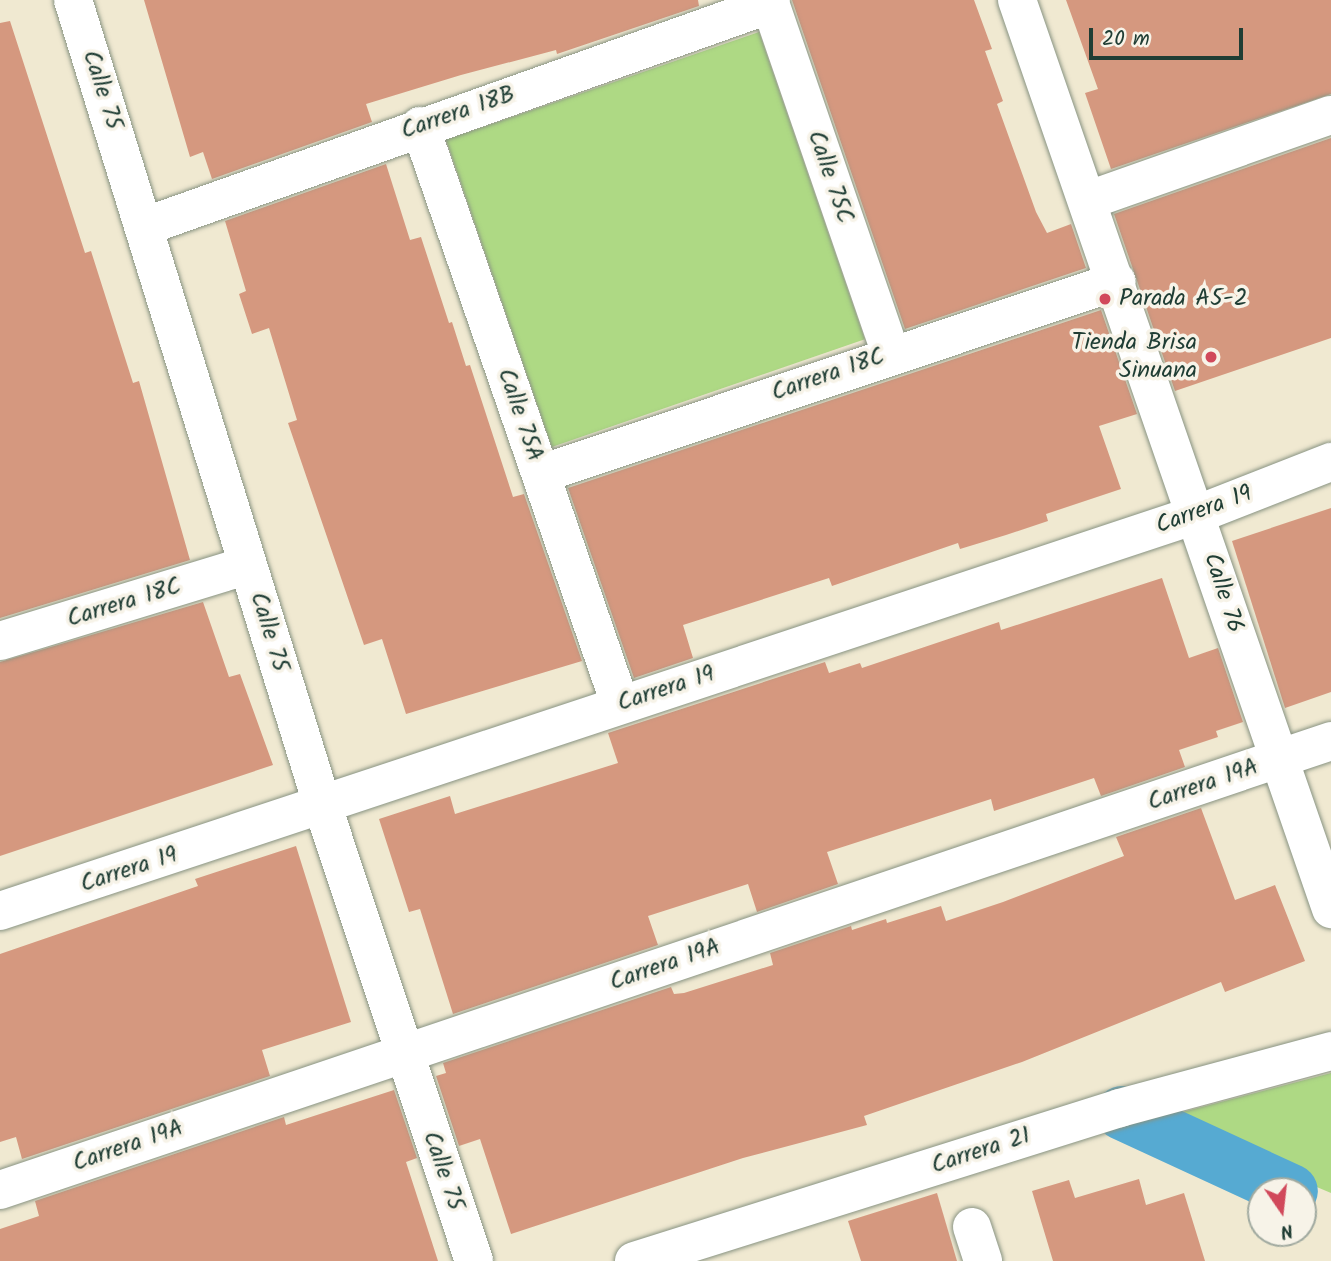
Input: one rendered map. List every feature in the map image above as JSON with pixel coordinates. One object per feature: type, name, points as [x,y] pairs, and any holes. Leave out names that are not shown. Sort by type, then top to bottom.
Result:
[{"type":"street","name":"Calle 75","points":[[73,0],[146,226],[323,807],[402,1053],[474,1261]]},
{"type":"street","name":"Calle 76","points":[[1017,0],[1198,514],[1276,760],[1331,909]]},
{"type":"street","name":"Carrera 18B","points":[[146,226],[770,2]]},
{"type":"street","name":"Calle 75C","points":[[770,2],[891,354]]},
{"type":"street","points":[[1089,200],[1331,115]]},
{"type":"street","name":"Calle 75A","points":[[420,126],[620,704]]},
{"type":"street","name":"Carrera 18C","points":[[541,474],[891,354],[1117,281]]},
{"type":"street","name":"Carrera 19","points":[[0,911],[323,807],[620,704],[1198,514],[1331,462]]},
{"type":"street","name":"Carrera 18C","points":[[0,641],[248,565]]},
{"type":"street","name":"Carrera 19A","points":[[0,1190],[1331,741]]},
{"type":"street","name":"Carrera 21","points":[[635,1261],[1120,1108],[1331,1051]]},
{"type":"green space","points":[[759,32],[865,339],[552,447],[446,140]]},
{"type":"green space","points":[[1331,1073],[1331,1193],[1317,1187],[1317,1177],[1293,1177],[1156,1119]]},
{"type":"building","points":[[144,0],[698,0],[699,6],[557,54],[556,50],[366,104],[372,122],[212,179],[203,152],[190,157]]},
{"type":"building","points":[[792,0],[974,0],[992,49],[985,51],[1003,101],[997,104],[1036,212],[1047,233],[1071,224],[1086,268],[905,329]]},
{"type":"building","points":[[1066,0],[1331,0],[1331,94],[1111,169],[1085,93],[1098,89]]},
{"type":"building","points":[[10,21],[85,253],[91,251],[133,383],[139,381],[190,560],[0,618],[0,23]]},
{"type":"building","points":[[1331,138],[1331,338],[1175,391],[1114,214]]},
{"type":"building","points":[[386,164],[410,240],[421,237],[449,323],[452,322],[466,366],[470,365],[513,497],[524,494],[582,661],[406,714],[382,639],[364,645],[288,423],[297,420],[269,328],[252,334],[239,294],[246,291],[225,221]]},
{"type":"building","points":[[1101,310],[1137,414],[1099,426],[1121,489],[1046,514],[1048,521],[1006,535],[960,549],[958,543],[832,586],[829,578],[683,625],[693,658],[634,678],[568,488]]},
{"type":"building","points":[[1331,508],[1331,692],[1285,708],[1232,541]]},
{"type":"building","points":[[1162,578],[1189,658],[1218,648],[1243,722],[1216,731],[1218,737],[1179,750],[1185,767],[1101,796],[1094,778],[994,811],[991,799],[827,852],[838,884],[757,912],[748,884],[648,916],[658,945],[453,1014],[420,909],[409,912],[379,819],[450,796],[455,814],[618,763],[608,733],[825,662],[829,673],[860,663],[862,668],[999,622],[1001,630]]},
{"type":"building","points":[[203,602],[229,677],[240,674],[273,765],[0,856],[0,662]]},
{"type":"building","points":[[1201,808],[1235,900],[1275,885],[1305,961],[1225,992],[1221,982],[1022,1062],[864,1116],[867,1125],[743,1158],[511,1234],[480,1139],[459,1146],[436,1076],[446,1073],[443,1063],[671,987],[674,994],[684,993],[773,965],[770,953],[851,926],[852,930],[886,919],[887,923],[941,906],[946,921],[1003,902],[1124,856],[1116,837]]},
{"type":"building","points":[[296,846],[351,1022],[262,1050],[270,1076],[22,1159],[16,1137],[0,1142],[0,954],[198,886],[195,879]]},
{"type":"building","points":[[394,1090],[417,1158],[406,1162],[438,1261],[0,1261],[0,1229],[39,1216],[35,1201],[284,1117],[286,1125]]},
{"type":"building","points":[[1139,1179],[1146,1205],[1184,1193],[1205,1261],[1053,1261],[1032,1191],[1069,1180],[1075,1198]]},
{"type":"building","points":[[937,1193],[957,1261],[861,1261],[848,1221]]},
{"type":"waterway","points":[[1122,1113],[1261,1177]]},
{"type":"place","name":"Parada A5-2","points":[[1105,299]]},
{"type":"place","name":"Tienda Brisa Sinuana","points":[[1211,357]]}]
